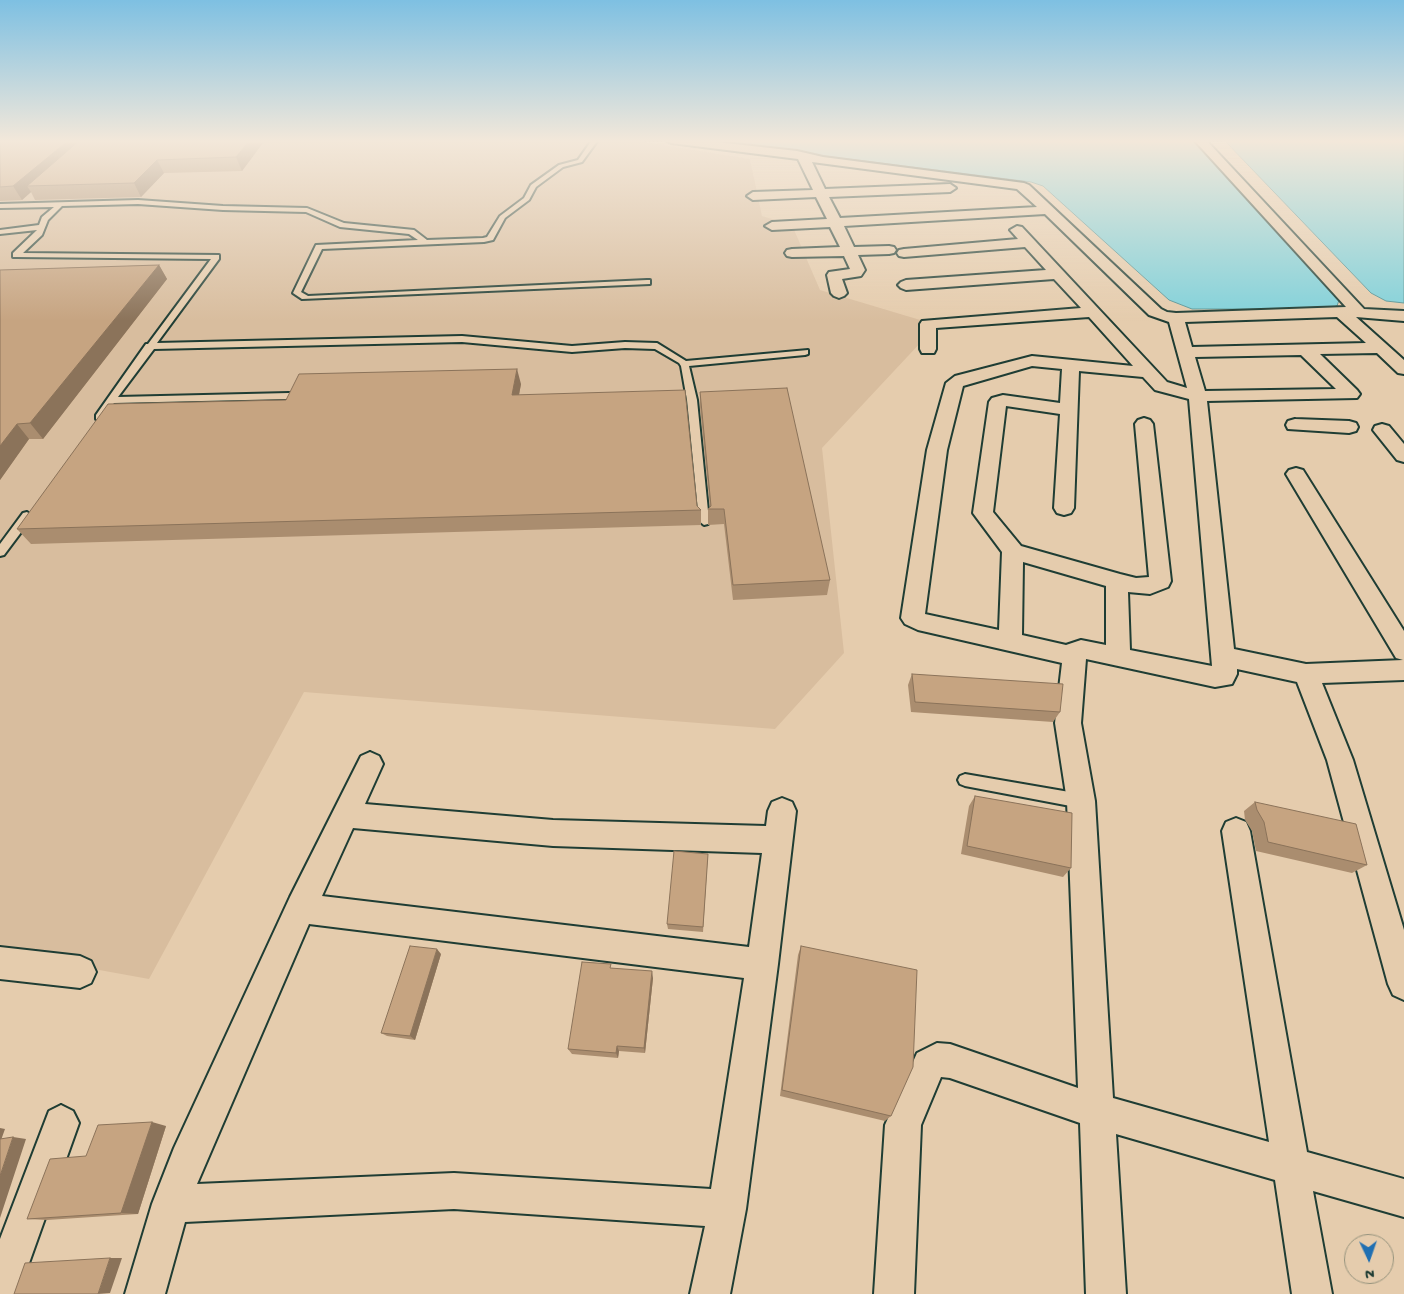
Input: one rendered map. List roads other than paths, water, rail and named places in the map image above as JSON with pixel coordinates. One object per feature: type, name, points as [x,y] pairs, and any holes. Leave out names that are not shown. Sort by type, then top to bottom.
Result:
[{"type":"street","points":[[825,200],[858,272],[834,275],[839,293]]},
{"type":"street","points":[[963,200],[972,214]]},
{"type":"street","points":[[1038,200],[1155,312],[1176,318],[1341,312],[1404,316]]},
{"type":"street","points":[[1256,200],[1359,312]]},
{"type":"street","points":[[772,226],[1048,210]]},
{"type":"street","points":[[1017,230],[1146,372],[1161,386],[1198,396],[1350,394],[1306,350]]},
{"type":"street","points":[[904,253],[1029,242]]},
{"type":"street","points":[[792,253],[889,250]]},
{"type":"street","points":[[906,285],[1058,274]]},
{"type":"street","points":[[928,349],[928,324],[1093,312]]},
{"type":"street","points":[[1341,312],[1404,369]]},
{"type":"street","points":[[1106,1294],[1081,801],[1068,723],[1075,650],[1080,649],[1215,677],[1223,677],[1225,674],[1198,396],[1176,318]]},
{"type":"street","points":[[1185,352],[1381,348]]},
{"type":"street","points":[[1074,656],[918,621],[913,618],[937,450],[957,382],[1032,361],[1146,372]]},
{"type":"street","points":[[1064,508],[1071,364]]},
{"type":"street","points":[[1279,396],[1300,432],[1349,427]]},
{"type":"street","points":[[1070,410],[1003,400],[998,402],[983,513],[1013,550],[1136,586],[1150,586],[1160,581],[1144,424]]},
{"type":"street","points":[[1382,430],[1404,456]]},
{"type":"street","points":[[1296,474],[1404,651]]},
{"type":"street","points":[[1010,642],[1013,550]]},
{"type":"street","points":[[1118,657],[1116,586],[1120,582]]},
{"type":"street","points":[[1223,656],[1306,674],[1404,670]]},
{"type":"street","points":[[1306,674],[1340,760],[1404,984]]},
{"type":"street","points":[[145,1294],[171,1204],[187,1161],[370,764]]},
{"type":"street","points":[[346,815],[553,833],[780,825],[727,1209],[710,1294]]},
{"type":"street","points":[[1236,831],[1312,1294]]},
{"type":"street","points":[[302,908],[762,964]]},
{"type":"street","points":[[0,963],[80,972]]},
{"type":"street","points":[[894,1294],[903,1125],[929,1065],[937,1060],[950,1061],[1096,1112],[1404,1198]]},
{"type":"street","points":[[3,1276],[61,1123]]},
{"type":"street","points":[[171,1204],[461,1192],[727,1209]]},
{"type":"lane","points":[[23,205],[28,200]]},
{"type":"lane","points":[[525,200],[502,217],[488,239],[319,247],[297,293],[302,297],[308,298],[647,282]]},
{"type":"lane","points":[[0,206],[144,202],[222,208],[307,210],[343,225],[411,232],[425,242]]},
{"type":"lane","points":[[60,204],[45,219],[39,233],[16,255],[216,257],[149,346],[95,424]]},
{"type":"lane","points":[[0,232],[41,227]]},
{"type":"lane","points":[[149,346],[462,339],[572,349],[625,345],[657,346],[684,364],[804,352]]},
{"type":"lane","points":[[684,364],[692,400],[704,521]]},
{"type":"lane","points":[[112,400],[289,396]]},
{"type":"lane","points":[[0,552],[36,504]]},
{"type":"lane","points":[[965,780],[1081,801]]},
{"type":"water","points":[[1059,200],[1250,200],[1339,300],[1337,306],[1323,309],[1192,309],[1169,300]]},
{"type":"water","points":[[1282,200],[1404,200],[1404,303],[1386,301],[1371,293]]}]
